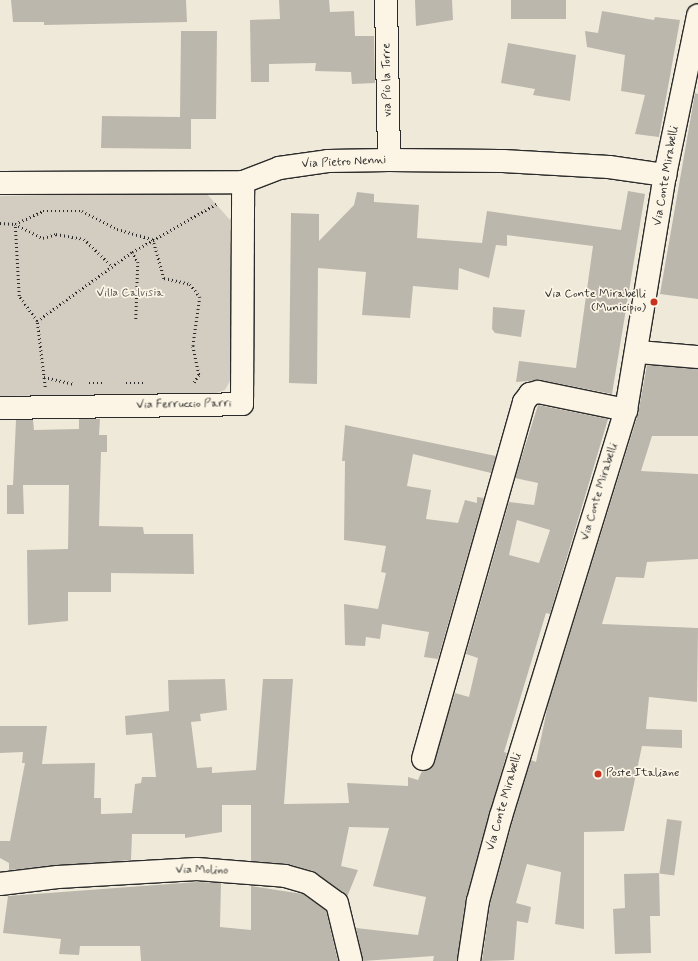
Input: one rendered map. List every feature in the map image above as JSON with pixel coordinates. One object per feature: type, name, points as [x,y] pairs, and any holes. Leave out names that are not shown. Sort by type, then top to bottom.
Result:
[{"type":"street","name":"via Pio la Torre","points":[[386,0],[390,160]]},
{"type":"street","name":"Via Conte Mirabelli","points":[[469,961],[478,901],[501,816],[626,410],[638,352],[665,175],[697,25]]},
{"type":"street","name":"Via Pietro Nenni","points":[[0,183],[243,182],[279,168],[328,161],[390,160],[511,162],[609,167],[665,175]]},
{"type":"street","name":"Via Ferruccio Parri","points":[[0,408],[242,404],[243,182]]},
{"type":"street","points":[[638,352],[698,357]]},
{"type":"street","points":[[423,759],[524,402],[530,394],[538,392],[626,410]]},
{"type":"street","name":"Via Molino","points":[[0,884],[58,876],[197,869],[285,876],[309,883],[336,903],[351,961]]},
{"type":"path","points":[[37,321],[132,252],[218,203],[243,182]]},
{"type":"path","points":[[15,224],[43,211],[82,211],[117,229],[153,239]]},
{"type":"path","points":[[0,223],[15,224],[43,238],[56,234],[84,239],[112,266]]},
{"type":"path","points":[[15,224],[19,296],[37,321],[46,407]]},
{"type":"path","points":[[153,239],[164,278],[190,284],[200,297],[193,346],[199,375],[188,387]]},
{"type":"path","points":[[132,252],[138,262],[136,319]]},
{"type":"path","points":[[44,377],[82,384],[105,384]]},
{"type":"path","points":[[123,384],[149,384]]},
{"type":"green space","name":"Villa Calvisia","points":[[186,192],[207,194],[230,220],[231,379],[225,390],[214,394],[0,396],[0,196]]},
{"type":"building","points":[[11,0],[186,0],[187,22],[44,25],[44,22],[13,22]]},
{"type":"building","points":[[279,0],[329,0],[330,12],[354,11],[355,36],[374,36],[375,83],[352,84],[351,72],[315,71],[316,63],[269,64],[269,82],[251,82],[250,20],[280,19]]},
{"type":"building","points":[[415,0],[452,0],[453,20],[416,26]]},
{"type":"building","points":[[511,0],[566,0],[566,19],[511,19]]},
{"type":"building","points":[[602,11],[654,20],[655,17],[680,20],[659,137],[635,134],[645,95],[621,91],[625,55],[587,47],[585,31],[598,33]]},
{"type":"building","points":[[181,31],[217,31],[216,119],[191,119],[191,149],[101,148],[102,116],[180,117]]},
{"type":"building","points":[[508,43],[576,55],[570,101],[533,95],[535,89],[501,83]]},
{"type":"building","points":[[695,93],[698,94],[698,299],[660,294]]},
{"type":"building","points":[[628,191],[645,194],[612,394],[540,380],[516,382],[519,361],[576,368],[593,246],[507,235],[507,246],[496,245],[489,278],[459,268],[458,290],[413,286],[410,318],[362,315],[366,272],[318,268],[317,384],[289,383],[291,213],[319,214],[319,241],[354,205],[357,192],[374,194],[374,202],[419,205],[417,238],[482,243],[487,211],[621,230]]},
{"type":"building","points":[[493,307],[525,310],[521,337],[495,333],[492,329]]},
{"type":"building","points":[[647,365],[698,369],[698,436],[652,436],[641,471],[698,474],[698,559],[647,562],[644,578],[616,577],[602,624],[698,628],[697,702],[649,697],[646,729],[682,730],[682,748],[642,746],[624,831],[584,832],[584,929],[555,924],[561,872],[527,864],[516,903],[531,907],[528,923],[517,921],[514,960],[482,961],[490,904],[513,819],[531,760],[536,762],[548,705],[638,414]]},
{"type":"building","points":[[538,405],[608,419],[550,614],[546,613],[504,752],[507,753],[466,898],[457,961],[433,961],[434,956],[363,961],[356,928],[418,935],[426,897],[373,886],[389,828],[349,827],[341,866],[358,870],[347,897],[313,871],[286,864],[251,861],[251,805],[222,805],[222,832],[185,838],[185,834],[132,834],[131,860],[9,870],[9,863],[0,858],[0,841],[10,841],[25,763],[22,763],[23,752],[0,753],[0,726],[47,726],[42,764],[95,763],[94,798],[101,798],[101,814],[132,813],[135,784],[141,783],[142,777],[156,777],[152,733],[126,735],[125,716],[169,711],[168,680],[225,679],[227,710],[200,714],[201,721],[191,722],[197,768],[212,767],[212,773],[256,770],[263,679],[293,679],[284,804],[349,803],[347,783],[408,786],[408,777],[418,780],[422,771],[431,768],[455,693],[469,697],[478,658],[466,654],[509,502],[534,505],[538,483],[515,478]],"holes":[[[517,520],[550,530],[539,563],[509,555]]]},
{"type":"building","points":[[79,419],[100,419],[99,435],[107,435],[107,452],[101,452],[99,526],[143,527],[144,534],[193,534],[194,574],[111,573],[111,592],[68,592],[68,621],[28,625],[27,550],[68,549],[69,485],[23,485],[24,514],[7,514],[7,485],[13,485],[16,420],[33,420],[34,430],[79,429]]},
{"type":"building","points":[[345,425],[496,456],[491,473],[413,454],[407,486],[431,490],[426,519],[458,523],[465,500],[477,503],[477,497],[484,498],[438,659],[424,657],[429,632],[382,624],[380,639],[366,637],[365,646],[345,645],[344,604],[378,609],[386,573],[381,572],[386,546],[344,540],[345,461],[342,461]]},
{"type":"building","points":[[667,819],[682,821],[674,876],[659,873]]},
{"type":"building","points":[[659,873],[660,916],[650,916],[651,953],[615,954],[613,909],[625,908],[624,874]]},
{"type":"building","points":[[197,882],[221,883],[220,927],[251,930],[251,886],[303,894],[326,910],[338,961],[141,961],[140,946],[80,946],[79,955],[59,954],[61,939],[3,933],[8,896]]},
{"type":"place","name":"Via Conte Mirabelli (Municipio)","points":[[654,302]]},
{"type":"place","name":"Poste Italiane","points":[[598,774]]}]
